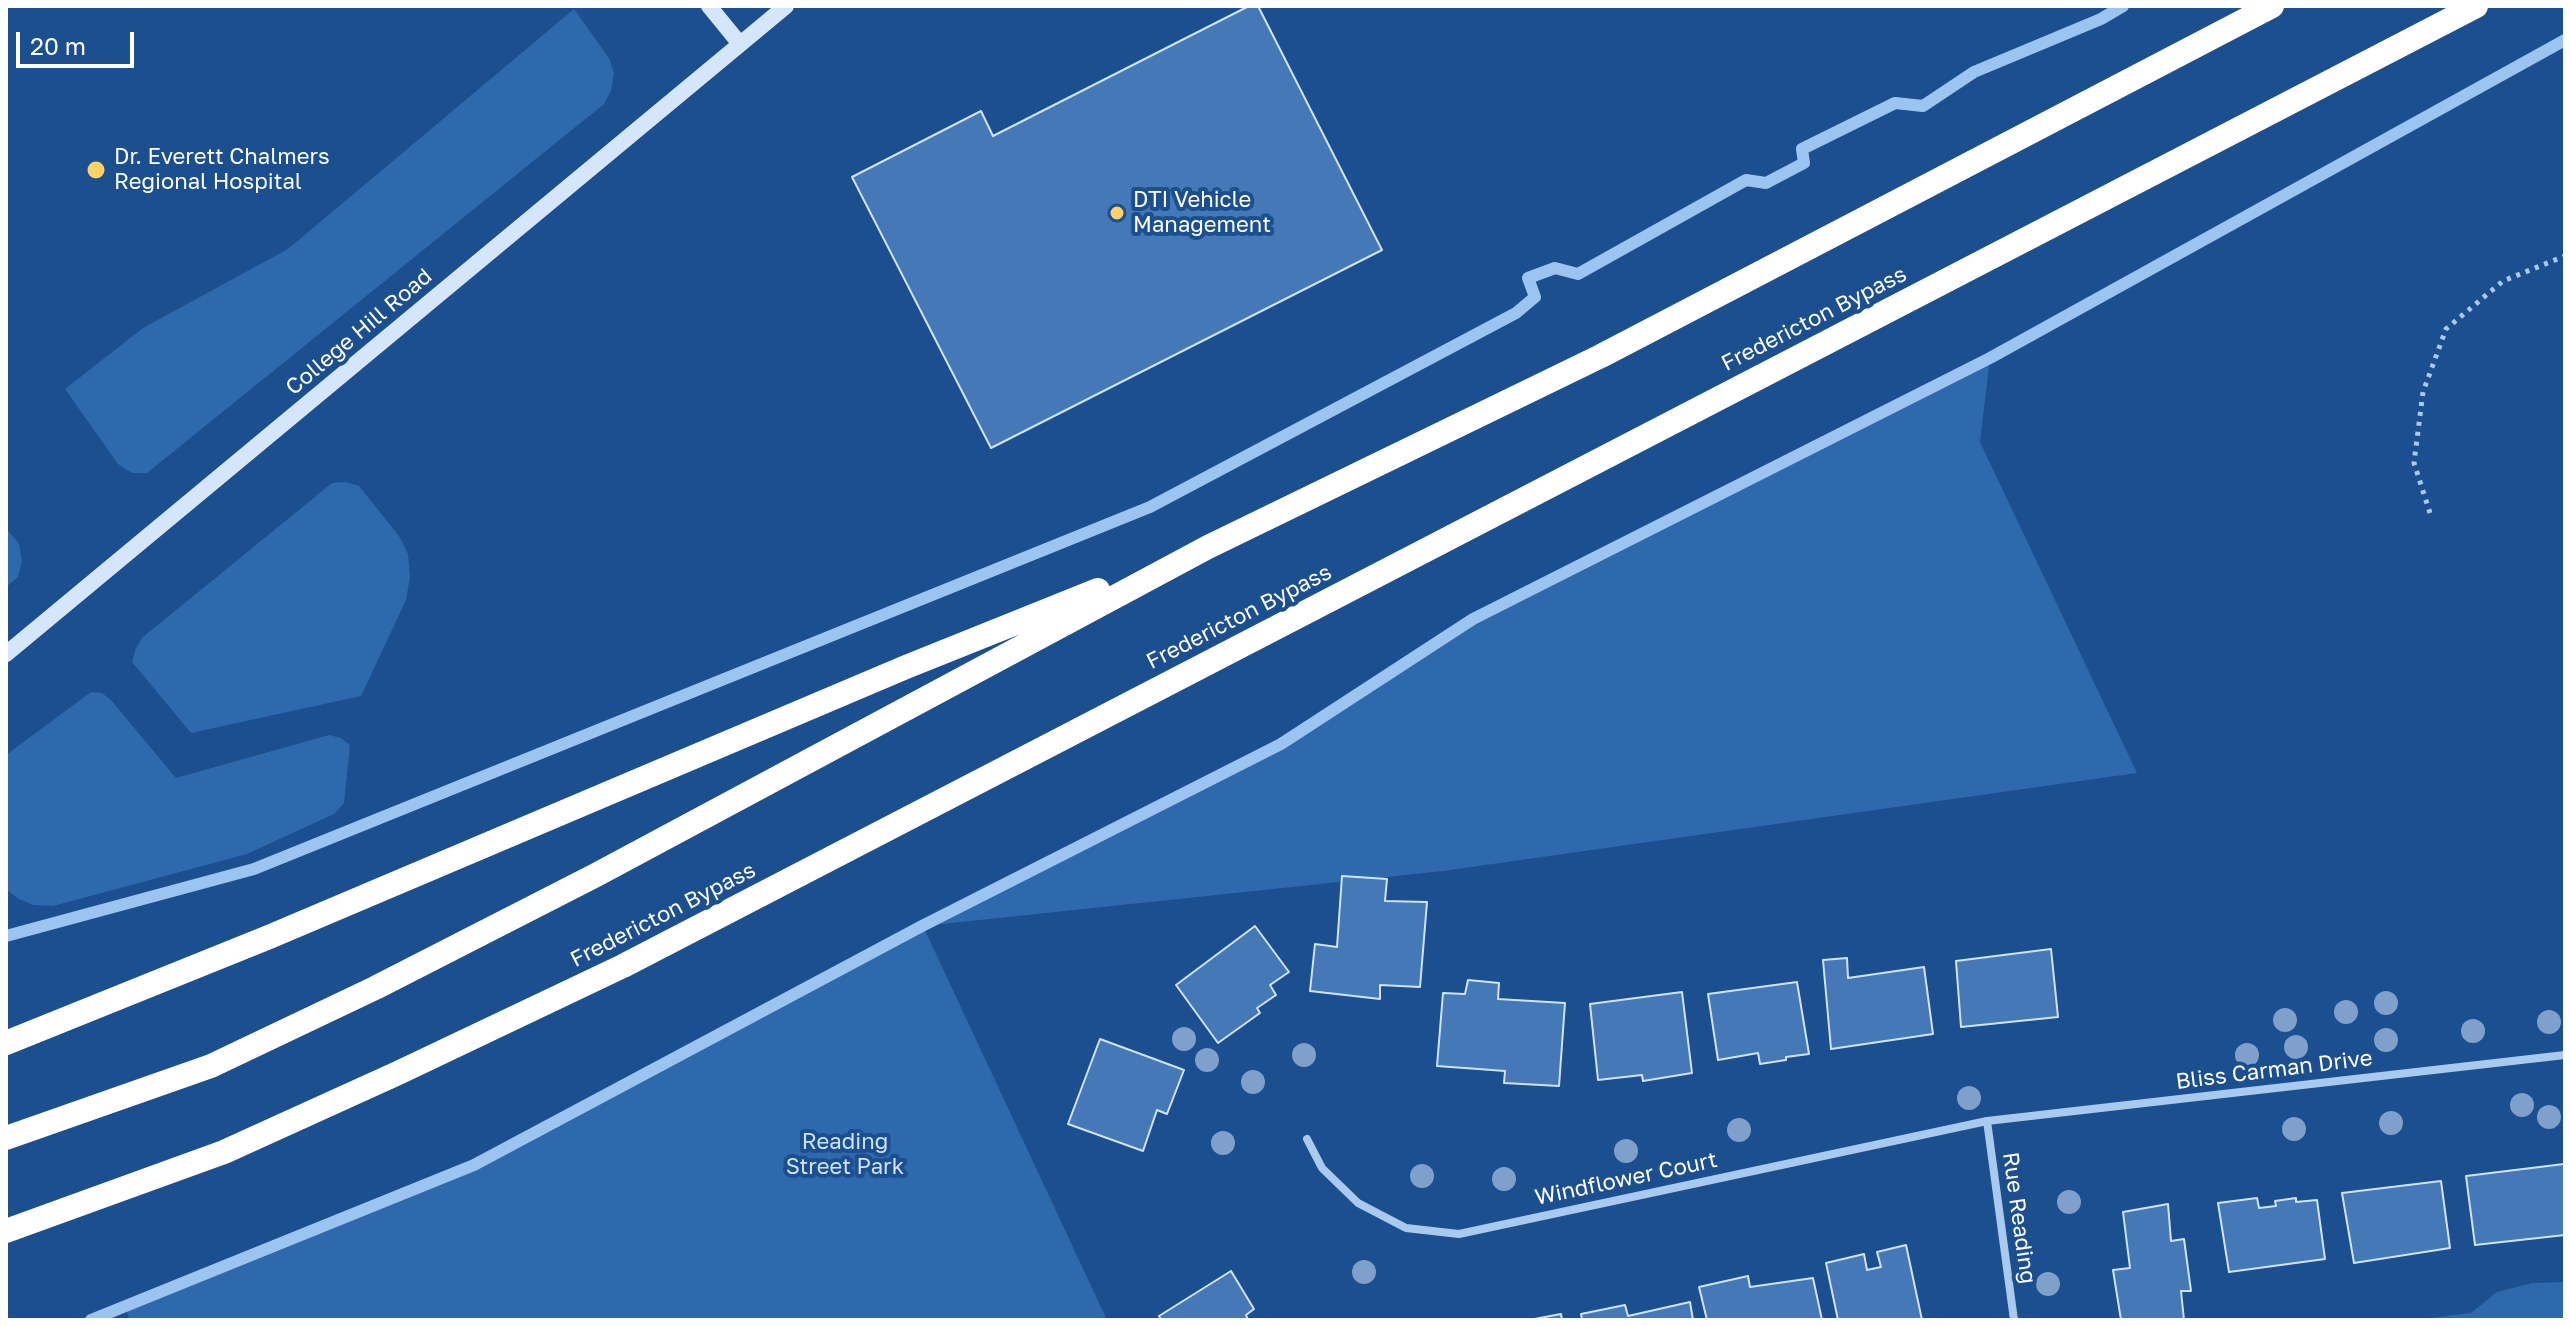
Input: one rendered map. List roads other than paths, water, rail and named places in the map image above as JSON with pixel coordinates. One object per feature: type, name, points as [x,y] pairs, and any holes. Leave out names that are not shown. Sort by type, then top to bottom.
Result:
[{"type":"highway","points":[[6,1138],[211,1066],[375,988],[596,875],[1208,547],[1601,356],[2272,6]]},
{"type":"highway","name":"Fredericton Bypass","points":[[6,1231],[224,1152],[623,966],[2476,6]]},
{"type":"highway","points":[[6,1043],[269,937],[906,667],[1208,547]]},
{"type":"street","points":[[709,6],[740,44]]},
{"type":"street","name":"College Hill Road","points":[[6,654],[786,6]]},
{"type":"street","name":"Bliss Carman Drive","points":[[1987,1121],[2565,1055]]},
{"type":"street","name":"Windflower Court","points":[[1307,1139],[1322,1168],[1358,1203],[1406,1228],[1459,1234],[1987,1121]]},
{"type":"street","name":"Rue Reading","points":[[1987,1121],[2014,1320]]},
{"type":"waterway","points":[[6,936],[254,869],[1150,507],[1516,313],[1535,297],[1528,278],[1555,268],[1578,274],[1746,180],[1766,183],[1804,163],[1802,149],[1895,103],[1923,106],[1974,72],[2101,19],[2123,6]]},
{"type":"waterway","points":[[91,1320],[474,1165],[922,926],[1281,744],[1473,619],[1990,358],[2565,40]]},
{"type":"place","name":"Dr. Everett Chalmers Regional Hospital","points":[[96,170]]},
{"type":"place","name":"DTI Vehicle Management","points":[[1117,213]]},
{"type":"park label","name":"Reading Street Park","points":[[845,1154]]}]
